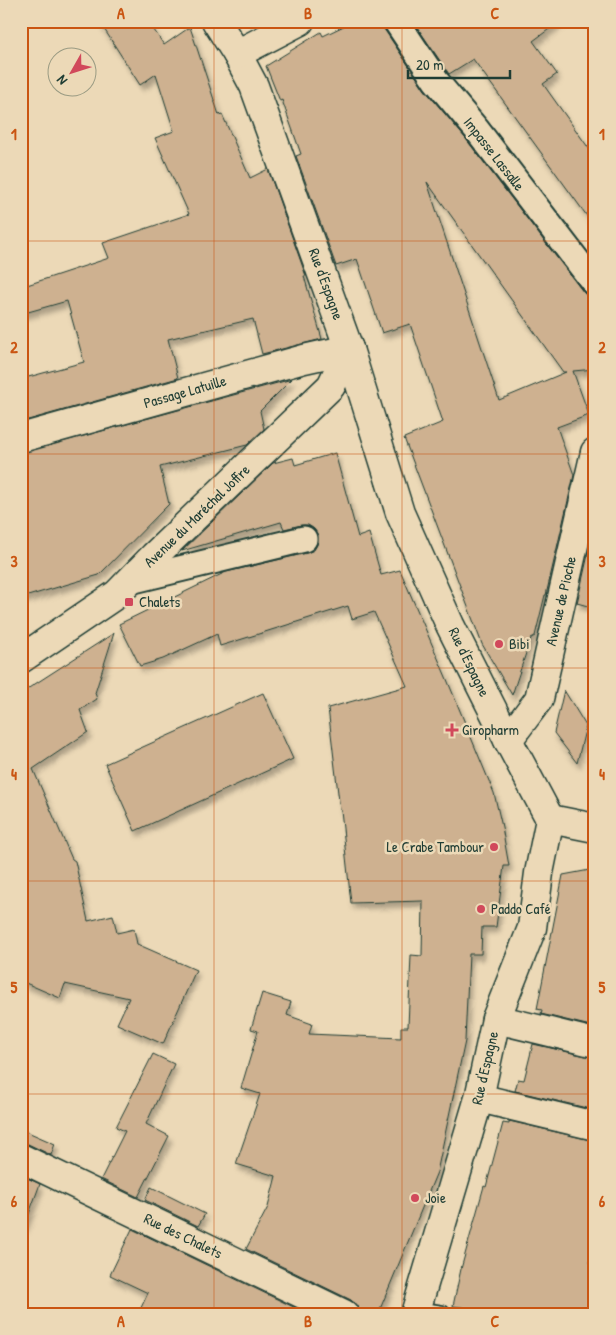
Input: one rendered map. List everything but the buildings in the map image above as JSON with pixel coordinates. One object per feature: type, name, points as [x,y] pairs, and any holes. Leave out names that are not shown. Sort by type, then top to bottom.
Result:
[{"type":"street","name":"Rue d'Espagne","points":[[216,21],[254,86],[349,349],[400,512],[450,625],[550,819],[539,873],[532,928],[496,1020],[479,1098],[424,1312]]},
{"type":"street","points":[[237,54],[300,21]]},
{"type":"street","name":"Impasse Lassalle","points":[[396,21],[436,81],[477,130],[595,284]]},
{"type":"street","name":"Passage Latuille","points":[[21,438],[304,359],[349,349]]},
{"type":"street","name":"Avenue du Maréchal Joffre","points":[[21,659],[117,594],[331,386],[349,349]]},
{"type":"street","name":"Avenue de Pioche","points":[[508,740],[539,699],[595,452]]},
{"type":"street","points":[[130,581],[304,539]]},
{"type":"street","points":[[550,819],[595,828]]},
{"type":"street","points":[[496,1020],[595,1043]]},
{"type":"street","points":[[479,1098],[595,1126]]},
{"type":"street","name":"Rue des Chalets","points":[[21,1158],[344,1314]]},
{"type":"place","name":"Chalets","points":[[129,602]]},
{"type":"place","name":"Bibi","points":[[499,644]]},
{"type":"place","name":"Giropharm","points":[[452,730]]},
{"type":"place","name":"Le Crabe Tambour","points":[[494,847]]},
{"type":"place","name":"Paddo Café","points":[[481,909]]},
{"type":"place","name":"Joie","points":[[415,1198]]}]
